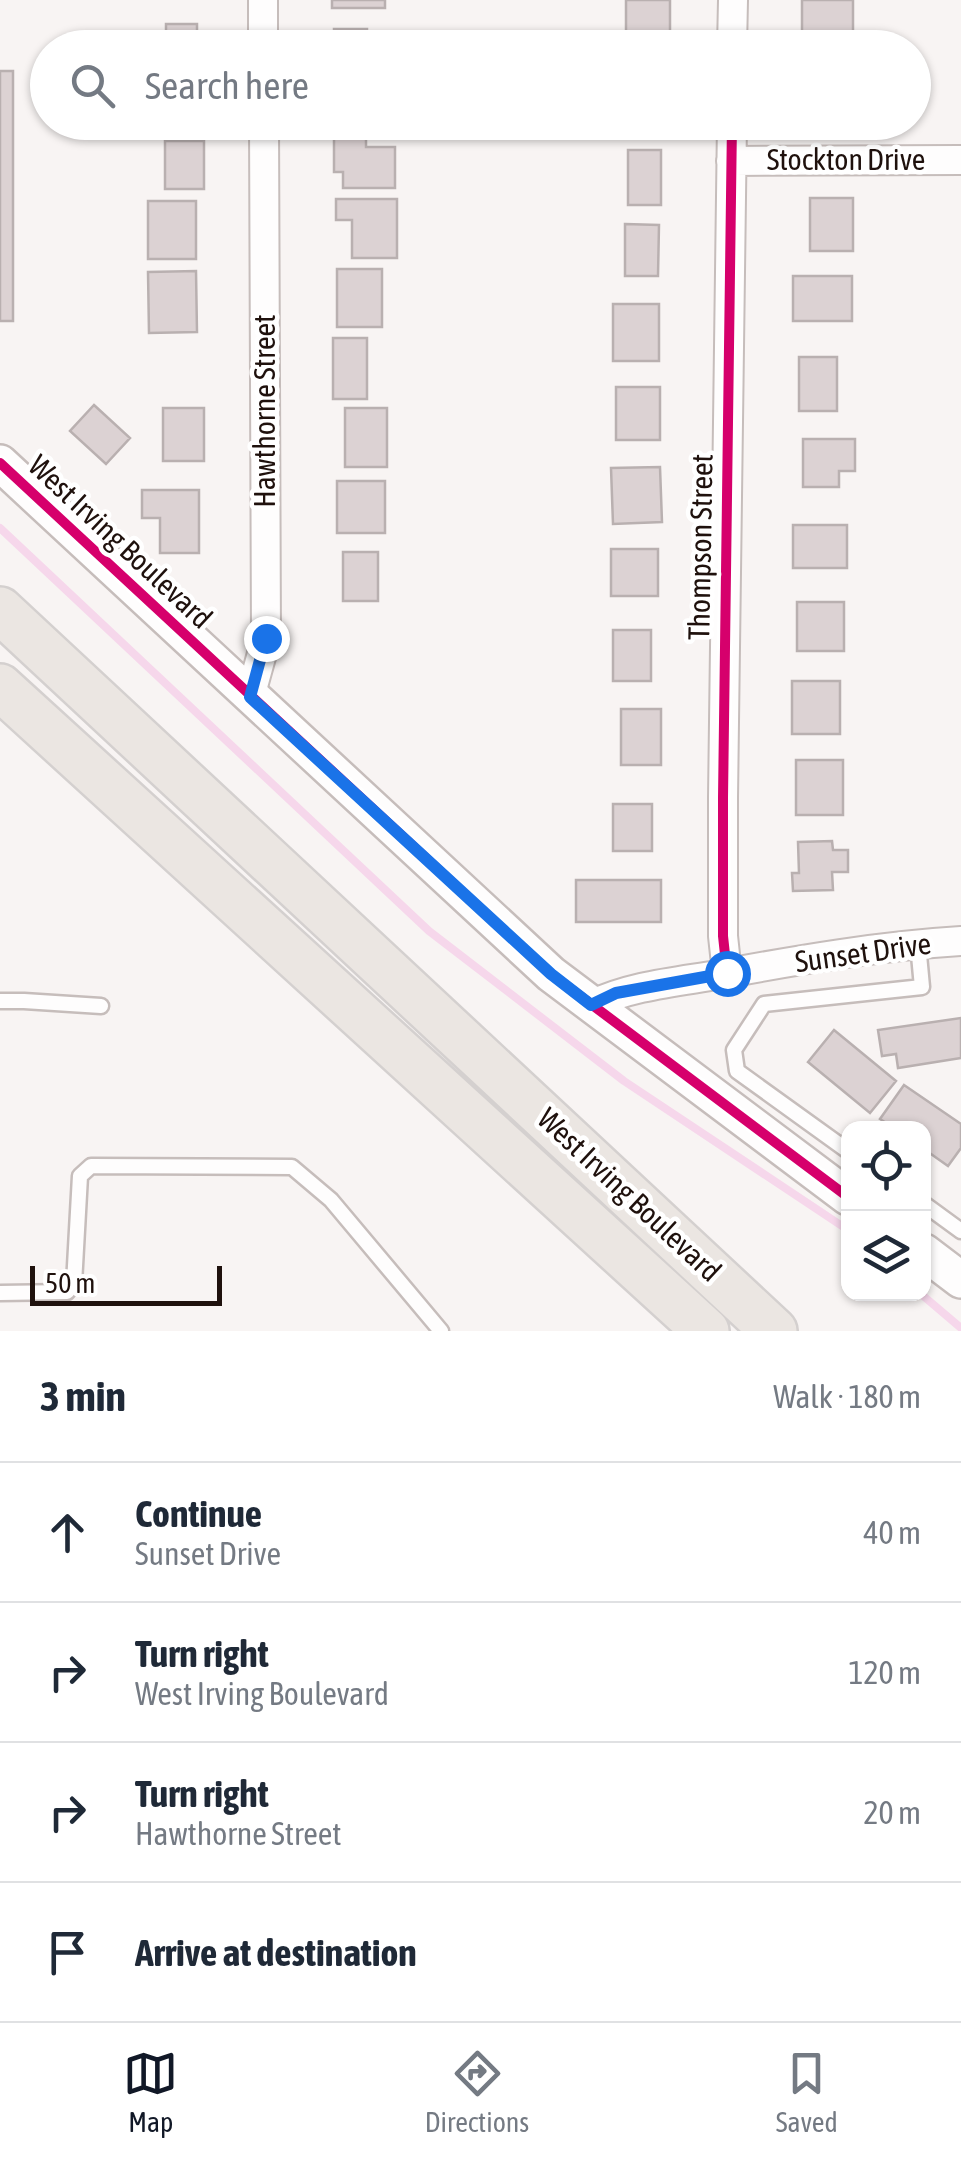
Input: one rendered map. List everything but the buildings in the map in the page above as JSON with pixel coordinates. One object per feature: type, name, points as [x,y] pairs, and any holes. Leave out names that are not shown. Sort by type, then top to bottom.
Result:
[{"type":"main road","name":"West Irving Boulevard","points":[[0,610],[774,1331]]},
{"type":"main road","name":"West Irving Boulevard","points":[[0,687],[706,1331]]},
{"type":"street","points":[[263,0],[263,30]]},
{"type":"street","points":[[732,30],[733,0]]},
{"type":"street","name":"Hawthorne Street","points":[[250,697],[266,638],[264,140]]},
{"type":"street","name":"Thompson Street","points":[[727,973],[723,936],[723,798],[732,140]]},
{"type":"street","name":"Stockton Drive","points":[[732,160],[961,160]]},
{"type":"street","name":"West Irving Boulevard","points":[[0,463],[551,974],[591,1005],[841,1170]]},
{"type":"street","name":"Sunset Drive","points":[[591,1005],[616,993],[727,973],[961,941]]},
{"type":"street","points":[[931,1257],[961,1280]]},
{"type":"lane","points":[[841,1169],[737,1071],[734,1050],[764,1004],[922,986],[918,944]]},
{"type":"lane","points":[[0,1001],[102,1006]]},
{"type":"lane","points":[[0,1293],[67,1292],[74,1284],[80,1176],[91,1166],[292,1167],[331,1200],[441,1331]]},
{"type":"lane","points":[[931,1209],[961,1230]]},
{"type":"waterway","points":[[0,528],[429,931],[624,1081],[841,1225]]},
{"type":"waterway","points":[[929,1301],[961,1328]]},
{"type":"cycle path","points":[[727,973],[723,936],[723,798],[732,140]]},
{"type":"cycle path","points":[[0,463],[551,974],[841,1192]]},
{"type":"route","points":[[266,638],[250,697],[551,974],[591,1005],[616,993],[727,973]]}]
